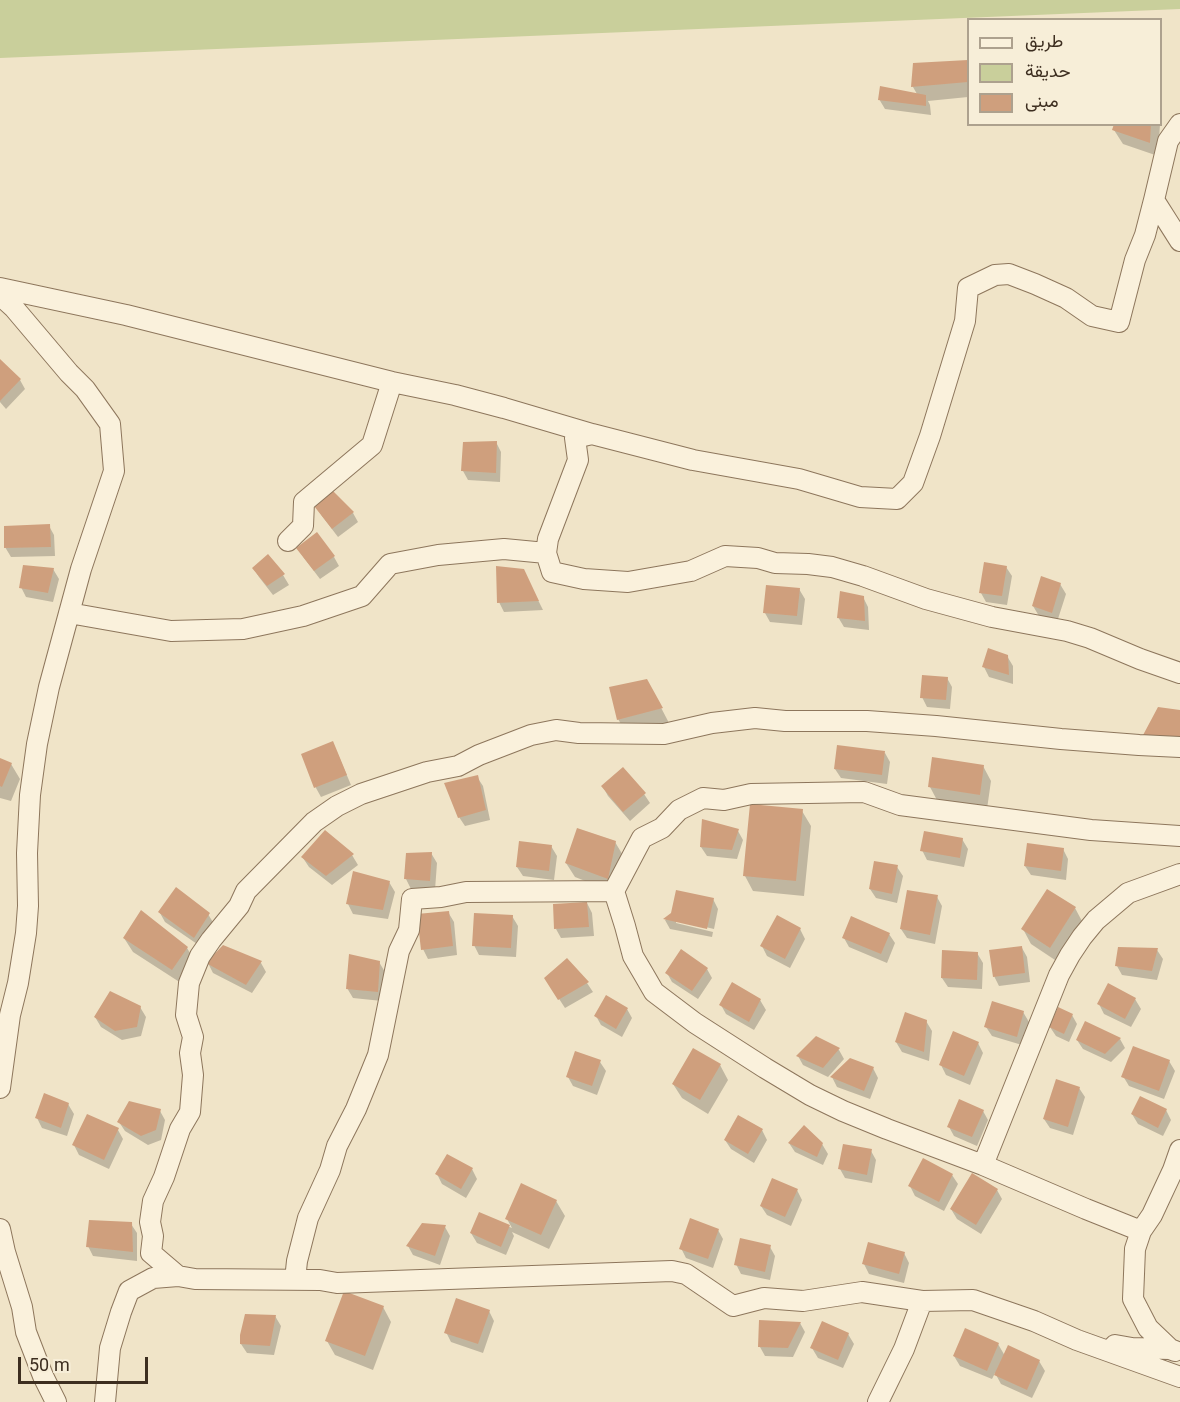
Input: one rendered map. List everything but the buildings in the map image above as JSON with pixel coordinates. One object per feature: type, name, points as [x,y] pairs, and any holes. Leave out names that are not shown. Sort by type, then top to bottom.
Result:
[{"type":"street","points":[[0,288],[138,318],[504,408],[693,460],[799,479],[860,497],[897,499],[913,483],[930,436],[964,321],[968,288],[994,275],[1009,274],[1066,298],[1092,316],[1119,322],[1135,260],[1145,235],[1168,141],[1180,124]]},
{"type":"street","points":[[1154,201],[1180,241]]},
{"type":"street","points":[[0,295],[85,389],[110,424],[114,471],[81,569],[49,687],[34,765],[27,853],[26,933],[10,1015],[0,1088]]},
{"type":"street","points":[[288,541],[303,526],[304,502],[372,445],[392,382]]},
{"type":"street","points":[[592,434],[575,438],[579,460],[548,539],[546,553],[552,572],[584,579],[628,582],[691,571],[725,556],[758,558],[774,563],[832,567],[969,612],[1075,633],[1180,673]]},
{"type":"street","points":[[69,614],[171,631],[243,629],[303,616],[362,596],[390,564],[438,555],[504,549],[546,553]]},
{"type":"street","points":[[178,1276],[151,1253],[153,1236],[150,1222],[153,1201],[164,1177],[180,1129],[190,1113],[193,1075],[190,1053],[193,1037],[186,1015],[189,983],[200,956],[239,906],[246,891],[314,822],[337,806],[361,794],[407,778],[458,766],[479,755],[531,735],[556,730],[579,733],[664,734],[712,723],[755,718],[785,722],[867,721],[1061,739],[1180,747]]},
{"type":"street","points":[[1141,1231],[983,1165],[843,1111],[810,1095],[695,1023],[654,992],[633,956],[614,891],[642,838],[662,828],[679,810],[703,798],[724,800],[751,794],[864,792],[900,805],[1091,830],[1180,836]]},
{"type":"street","points":[[983,1165],[1059,975],[1082,937],[1096,920],[1128,893],[1180,874]]},
{"type":"street","points":[[295,1280],[297,1261],[308,1218],[330,1170],[336,1146],[356,1108],[378,1055],[399,951],[409,930],[412,899],[466,892],[614,891]]},
{"type":"street","points":[[1175,1351],[1148,1328],[1133,1299],[1135,1249],[1141,1231],[1152,1215],[1180,1150]]},
{"type":"street","points":[[0,1229],[22,1307],[26,1332],[56,1402]]},
{"type":"street","points":[[105,1402],[110,1348],[129,1291],[153,1278],[178,1276],[195,1279],[337,1282],[672,1271],[686,1274],[733,1306],[764,1298],[803,1301],[862,1292],[922,1301],[973,1300],[1035,1321],[1077,1340],[1180,1377]]},
{"type":"street","points":[[878,1402],[904,1349],[922,1301]]},
{"type":"street","points":[[1077,1340],[1132,1348],[1175,1351]]},
{"type":"green space","points":[[0,0],[1180,0],[1180,9],[0,58]]}]
